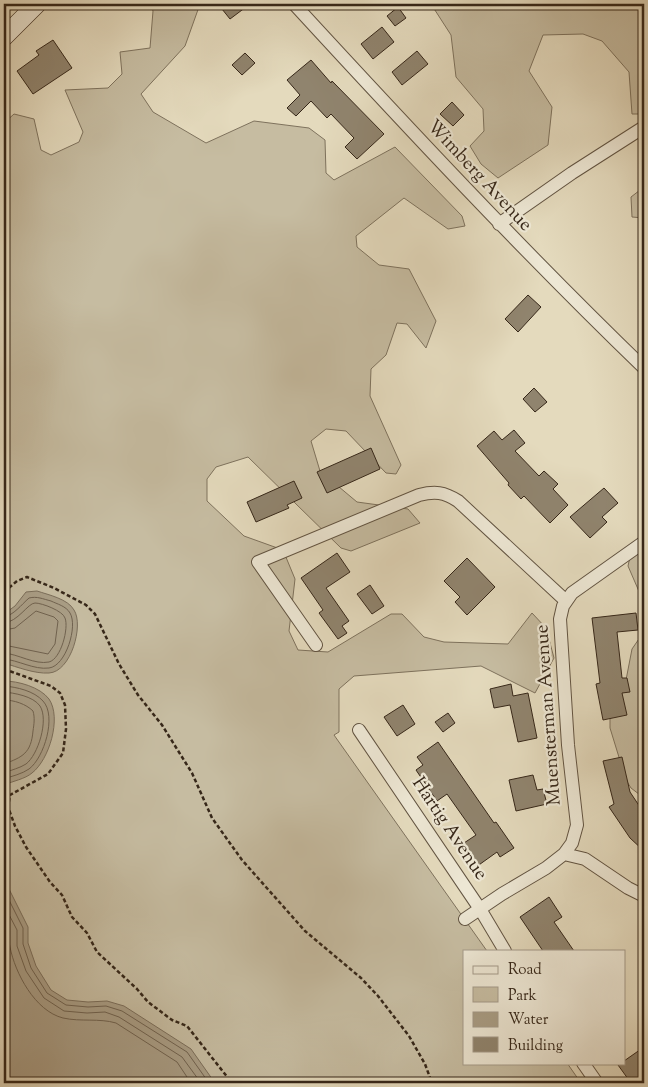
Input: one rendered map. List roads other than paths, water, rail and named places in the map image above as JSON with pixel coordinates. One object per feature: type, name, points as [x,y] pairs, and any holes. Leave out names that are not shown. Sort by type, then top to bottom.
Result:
[{"type":"street","points":[[4,36],[37,4]]},
{"type":"street","name":"Wimberg Avenue","points":[[294,4],[443,166],[644,368]]},
{"type":"street","points":[[499,224],[572,173],[644,127]]},
{"type":"street","name":"Muensterman Avenue","points":[[316,645],[258,562],[419,495],[438,492],[449,494],[458,500],[566,602],[560,619],[568,745],[576,825],[572,843],[564,854]]},
{"type":"street","points":[[566,602],[572,593],[644,542]]},
{"type":"street","name":"Hartig Avenue","points":[[359,730],[480,909],[504,950]]},
{"type":"street","points":[[465,919],[546,868],[564,854],[585,859],[606,874],[644,896]]},
{"type":"street","points":[[585,1064],[598,1083]]},
{"type":"water","points":[[37,591],[67,603],[74,610],[77,617],[74,647],[69,657],[57,671],[49,673],[32,671],[4,663],[4,614],[15,606],[26,592]]},
{"type":"water","points":[[4,681],[16,682],[34,688],[45,695],[53,707],[54,727],[44,759],[38,767],[26,777],[4,785]]},
{"type":"water","points":[[4,879],[28,927],[28,943],[36,966],[51,990],[67,1000],[107,1001],[124,1006],[191,1049],[215,1083],[4,1083]]}]
